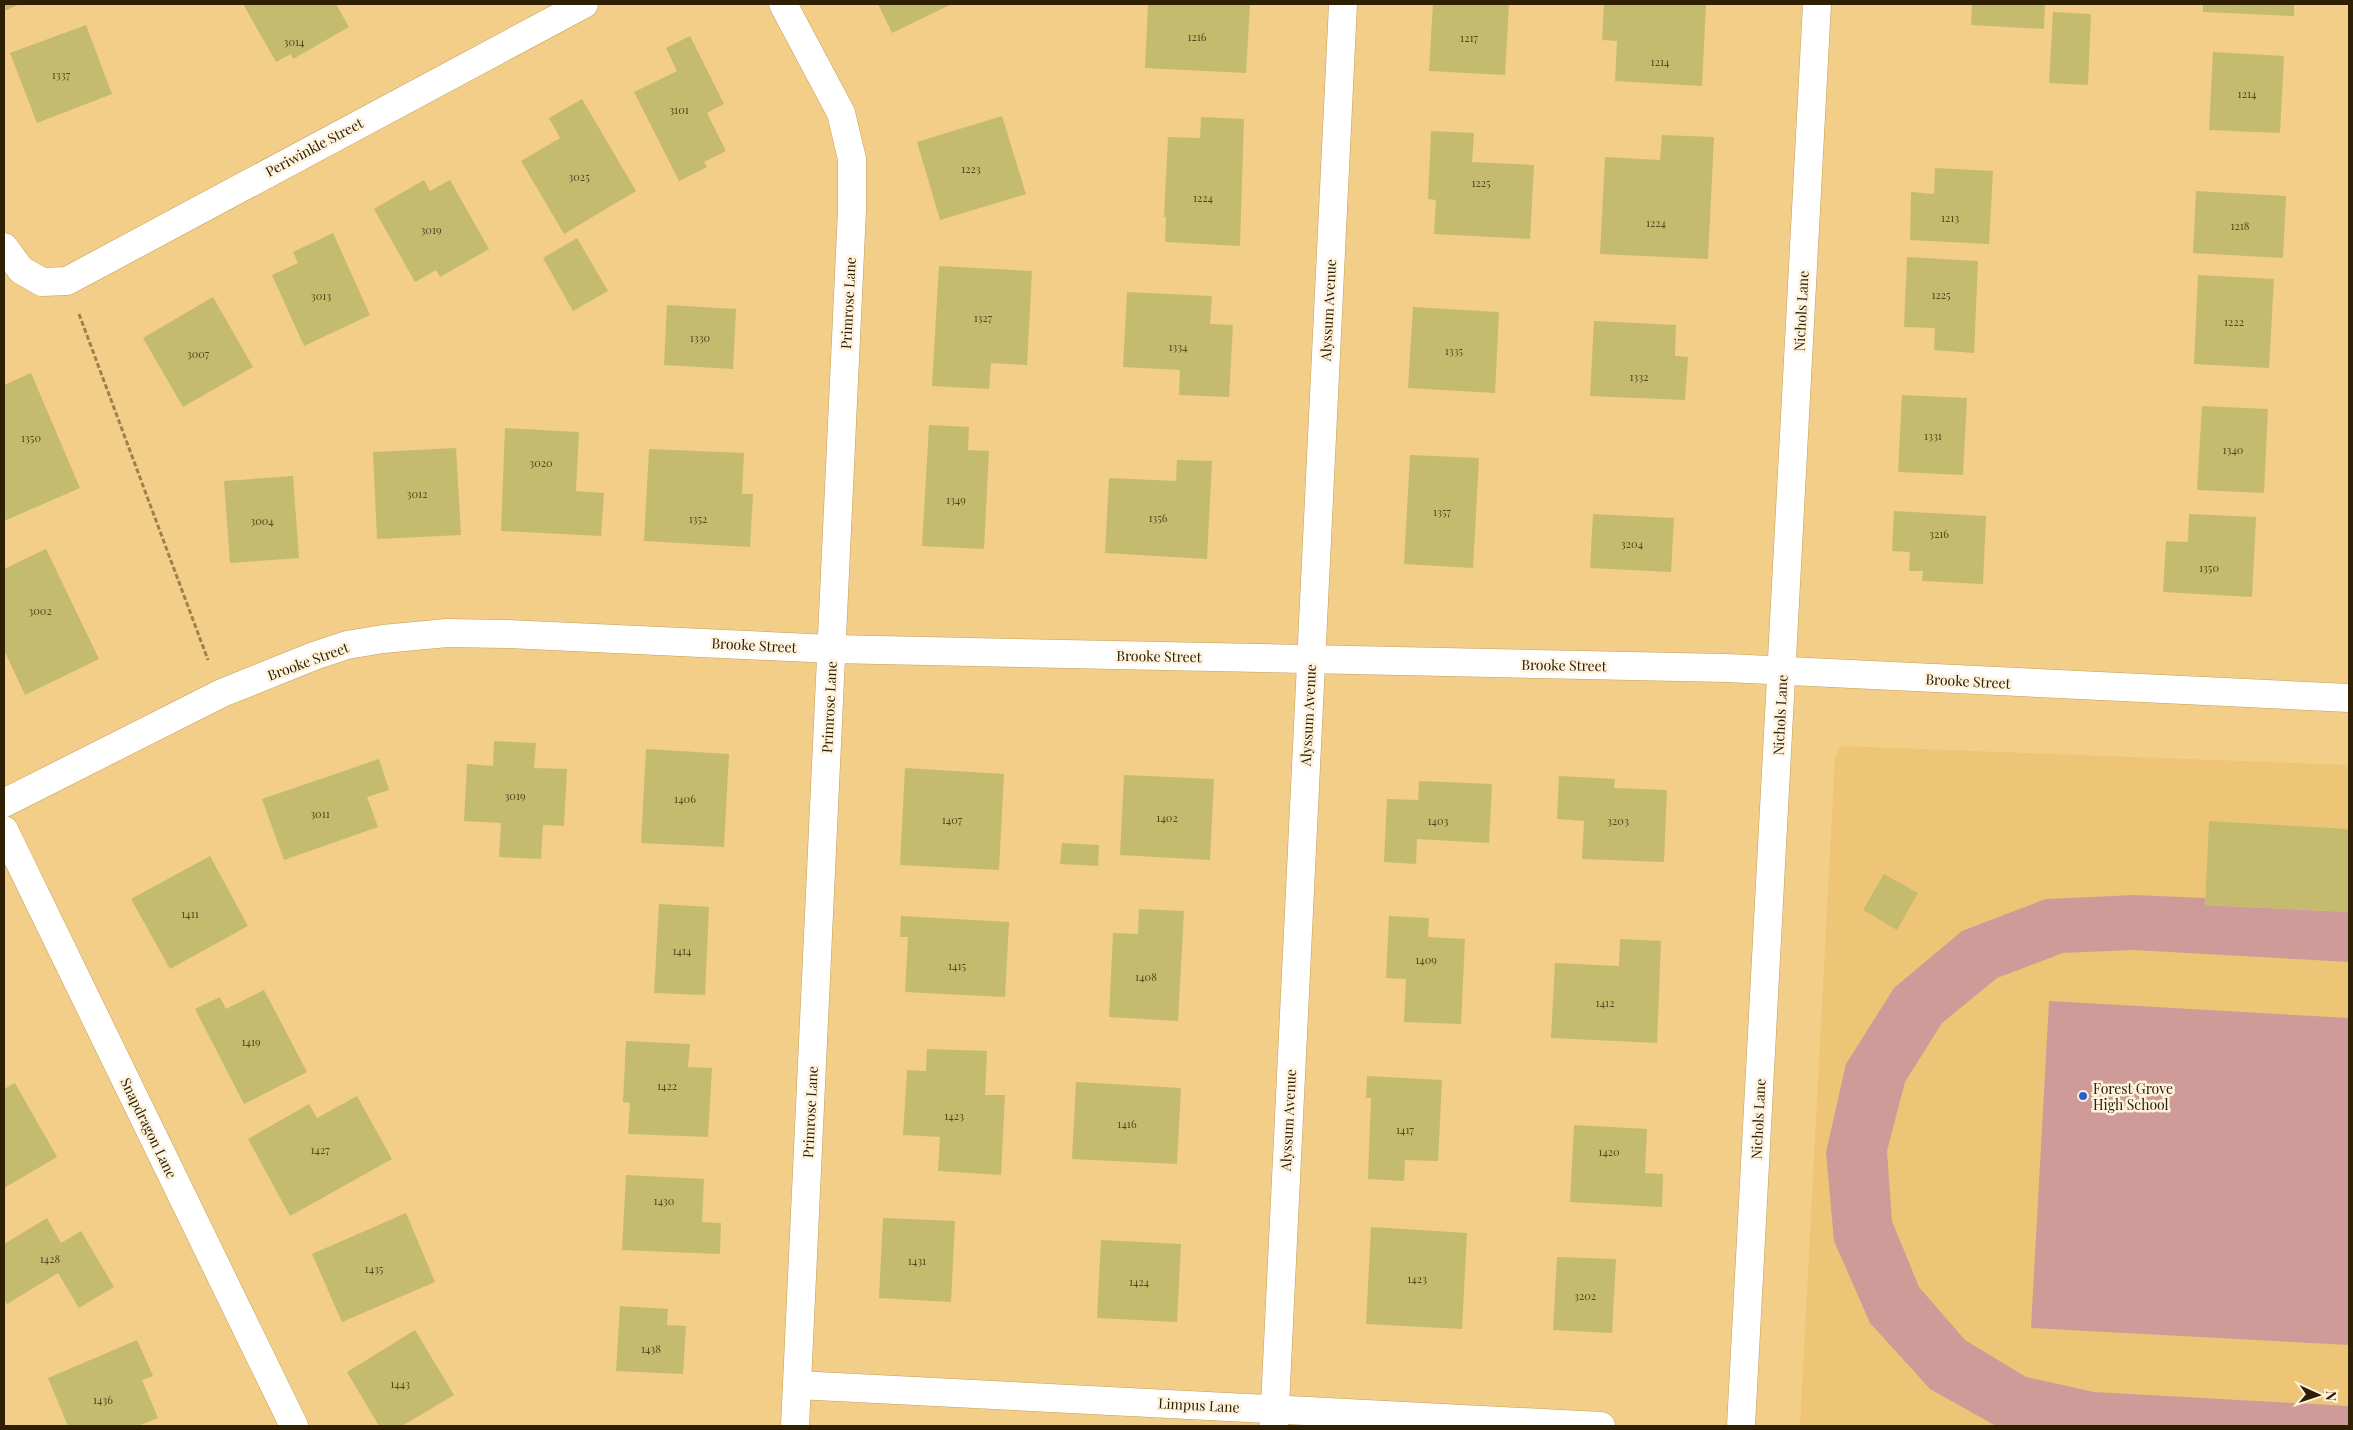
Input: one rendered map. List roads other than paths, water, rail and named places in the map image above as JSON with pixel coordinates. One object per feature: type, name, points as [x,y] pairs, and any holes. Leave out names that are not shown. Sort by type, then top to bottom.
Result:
[{"type":"street","name":"Periwinkle Street","points":[[4,247],[21,270],[55,281],[584,4]]},
{"type":"street","name":"Primrose Lane","points":[[784,4],[841,113],[852,159],[852,210],[795,1426]]},
{"type":"street","name":"Alyssum Avenue","points":[[1274,1417],[1343,4]]},
{"type":"street","name":"Nichols Lane","points":[[1741,1426],[1817,4]]},
{"type":"street","name":"Brooke Street","points":[[4,803],[222,693],[314,656],[347,645],[383,639],[447,633],[832,649],[1782,671],[2349,698]]},
{"type":"street","name":"Snapdragon Lane","points":[[4,830],[294,1426]]},
{"type":"street","name":"Limpus Lane","points":[[797,1385],[1274,1417],[1601,1426]]},
{"type":"place","name":"Forest Grove High School","points":[[2083,1096]]}]
